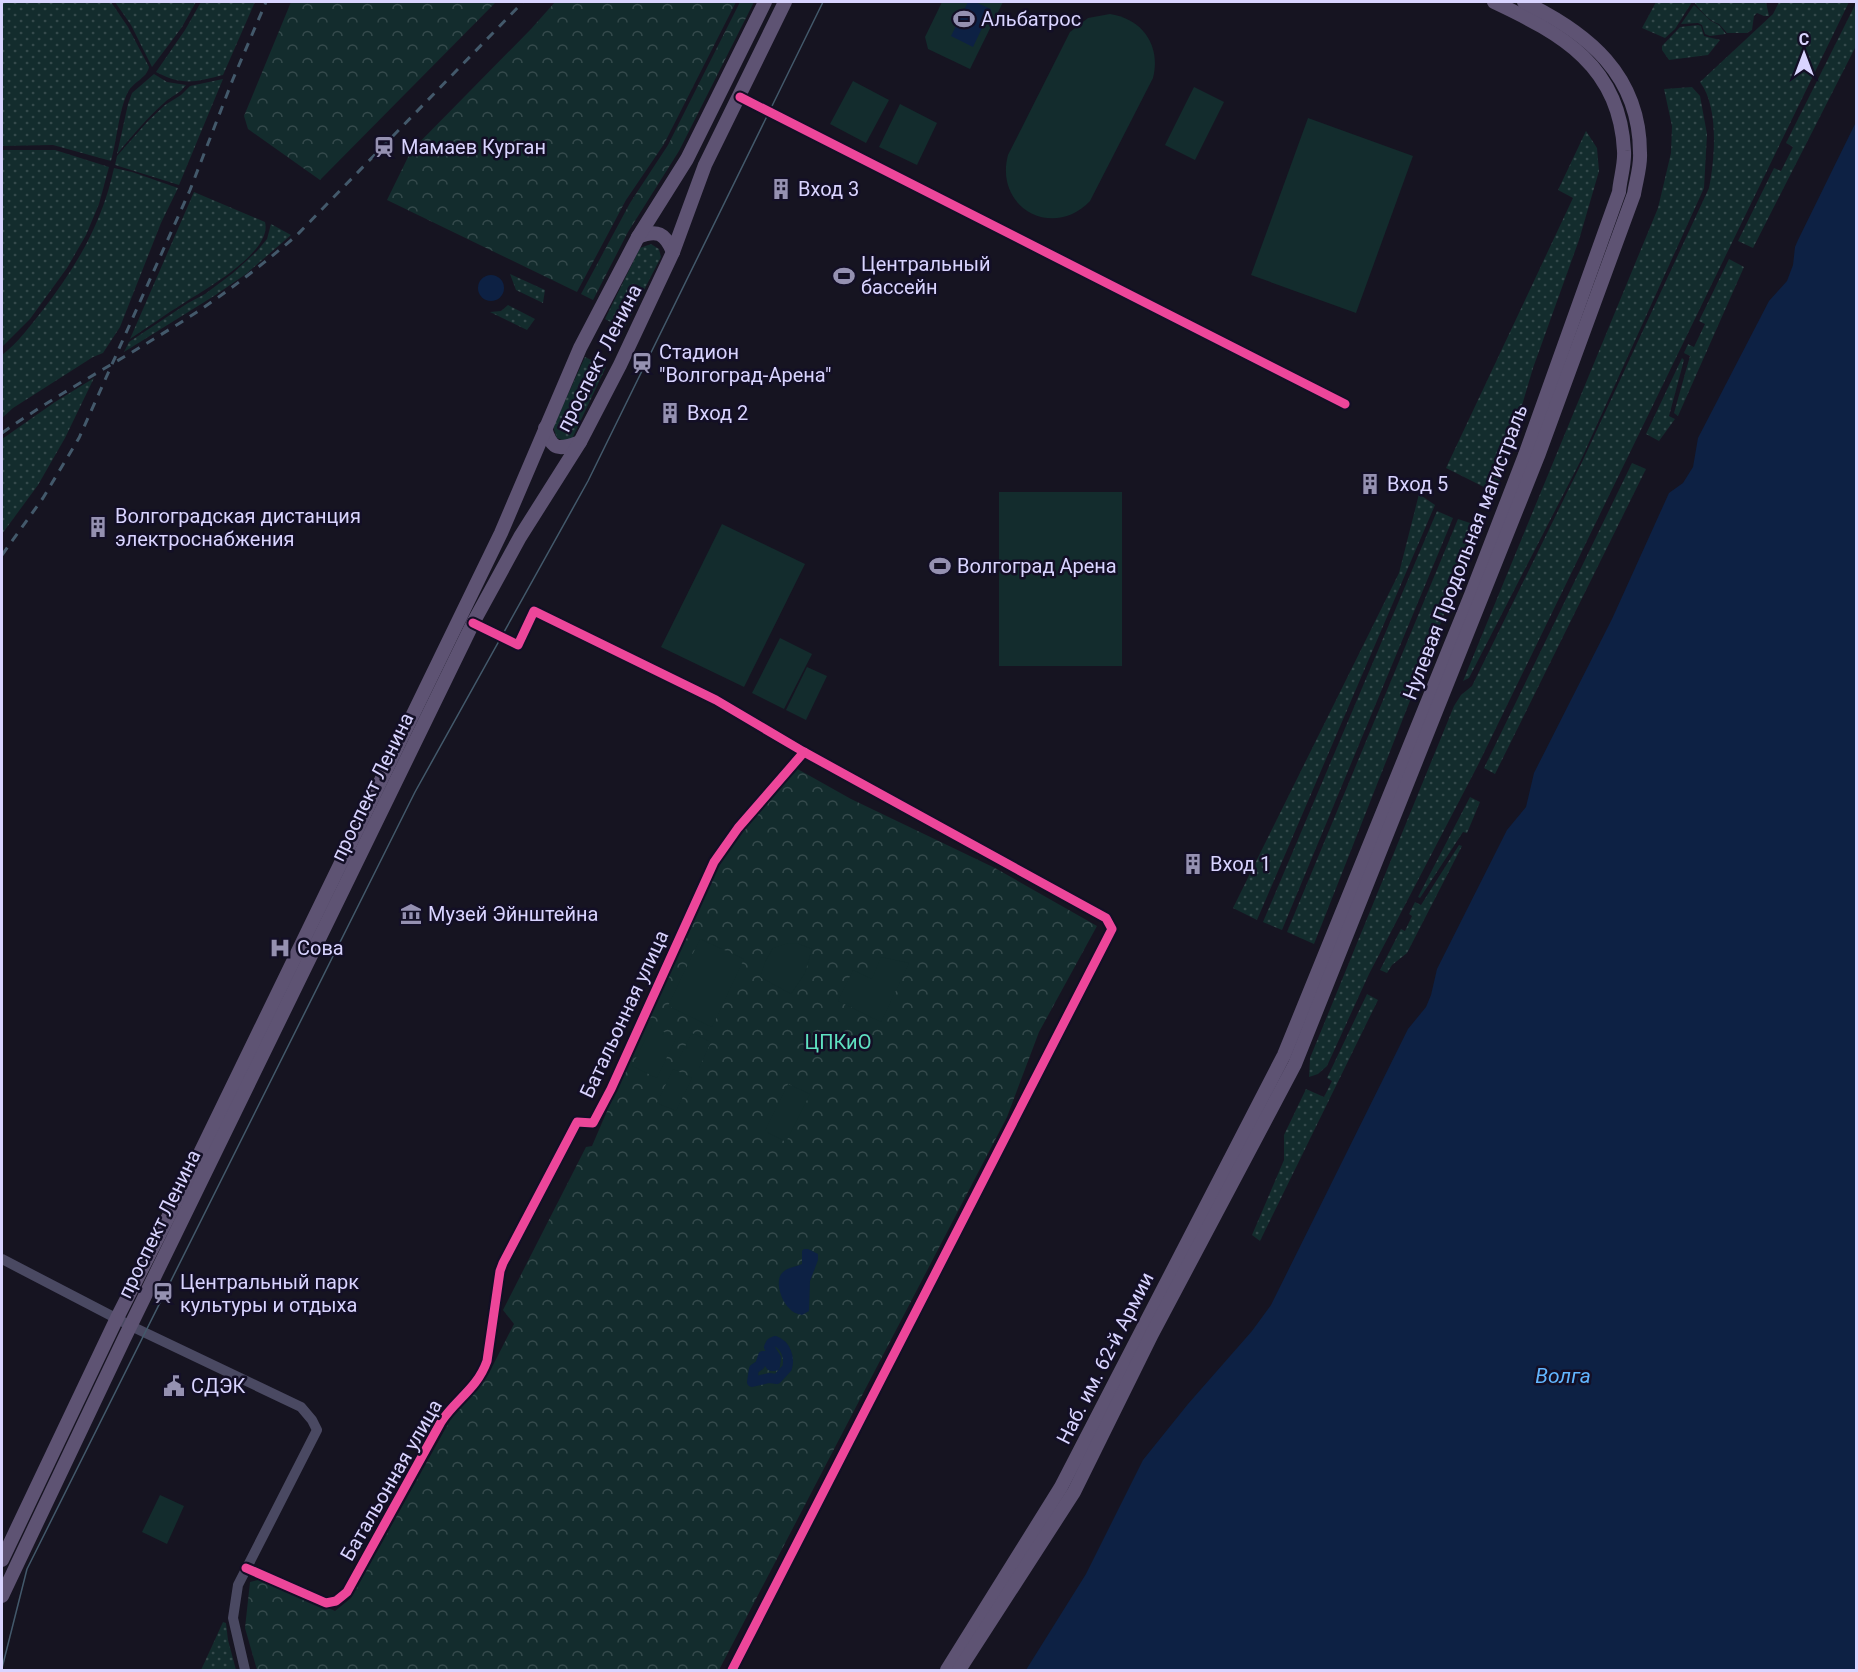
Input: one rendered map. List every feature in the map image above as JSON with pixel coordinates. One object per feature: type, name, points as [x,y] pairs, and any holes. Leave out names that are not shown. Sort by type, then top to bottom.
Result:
[{"type":"main road","name":"проспект Ленина","points":[[2,1560],[117,1318],[188,1178],[501,533],[580,348],[638,237],[687,159],[765,2]]},
{"type":"main road","name":"проспект Ленина","points":[[2,1596],[473,623],[520,537],[580,442],[620,364],[673,252],[705,165],[785,2]]},
{"type":"main road","name":"Нулевая Продольная магистраль","points":[[1284,1055],[1471,595],[1525,455],[1619,192],[1624,153],[1620,119],[1612,97],[1600,75],[1562,38],[1494,2]]},
{"type":"main road","name":"Нулевая Продольная магистраль","points":[[1295,1064],[1538,456],[1634,194],[1641,154],[1636,114],[1626,90],[1611,64],[1596,47],[1568,25],[1524,2]]},
{"type":"main road","points":[[638,237],[654,232],[661,234],[667,238],[673,252]]},
{"type":"main road","points":[[545,428],[550,442],[555,447],[561,448],[580,442]]},
{"type":"main road","name":"Наб. им. 62-й Армии","points":[[947,1671],[1061,1487],[1284,1055]]},
{"type":"main road","name":"Наб. им. 62-й Армии","points":[[959,1671],[1074,1492],[1152,1334],[1295,1064]]},
{"type":"street","points":[[740,97],[1346,404]]},
{"type":"street","points":[[473,623],[518,645],[534,611],[716,700],[804,752],[1106,918],[1112,929],[732,1671]]},
{"type":"street","name":"Батальонная улица","points":[[246,1568],[326,1603],[336,1601],[346,1592],[441,1422],[448,1411],[468,1393],[482,1374],[487,1361],[503,1263],[577,1122],[593,1124],[714,862],[738,828],[804,752]]},
{"type":"street","points":[[2,1259],[131,1326],[301,1407],[312,1420],[317,1430],[246,1568],[235,1596],[233,1618],[245,1671]]},
{"type":"green space","points":[[2,2],[111,2],[128,27],[149,67],[146,74],[130,89],[125,99],[111,161],[53,145],[2,146]]},
{"type":"green space","points":[[115,2],[196,2],[182,27],[152,67],[131,25]]},
{"type":"green space","points":[[201,2],[255,2],[223,75],[182,81],[156,72],[185,30]]},
{"type":"green space","points":[[291,2],[496,2],[320,180],[248,129],[244,116]]},
{"type":"green space","points":[[555,2],[736,2],[664,144],[626,200],[577,292],[387,200],[411,151]]},
{"type":"green space","points":[[740,2],[754,2],[679,151],[628,232],[593,300],[581,294],[630,203],[668,145]]},
{"type":"green space","name":"Альбатрос","points":[[942,2],[1003,2],[970,69],[928,49],[925,37]]},
{"type":"green space","points":[[1656,2],[1692,2],[1675,29],[1665,38],[1642,28]]},
{"type":"green space","points":[[1694,2],[1766,2],[1769,16],[1757,13],[1754,16],[1752,30],[1747,33],[1727,33],[1719,24],[1705,15]]},
{"type":"green space","points":[[1779,2],[1849,2],[1478,765],[1369,974],[1327,1066],[1318,1074],[1309,1077],[1310,1058],[1454,706],[1461,695],[1472,686],[1583,460],[1709,188],[1714,148],[1713,119],[1706,93],[1700,82],[1773,14]]},
{"type":"green space","points":[[1856,3],[1856,46],[1753,248],[1738,241],[1774,168],[1781,171],[1793,147],[1786,143]]},
{"type":"green space","points":[[1694,5],[1711,21],[1719,25],[1726,34],[1710,36],[1705,34],[1702,25],[1698,23],[1681,24]]},
{"type":"green space","points":[[1110,14],[1132,22],[1147,36],[1154,55],[1153,78],[1090,201],[1075,212],[1060,218],[1044,218],[1018,203],[1010,190],[1006,174],[1008,155],[1070,32],[1088,18]]},
{"type":"green space","points":[[1701,26],[1704,36],[1720,40],[1708,55],[1669,60],[1662,46],[1680,27]]},
{"type":"green space","points":[[154,74],[167,82],[186,85],[152,115],[117,154],[132,93]]},
{"type":"green space","points":[[223,79],[179,185],[115,165],[117,156],[165,105],[190,86]]},
{"type":"green space","points":[[853,81],[889,100],[866,143],[830,124]]},
{"type":"green space","points":[[1194,87],[1224,102],[1195,160],[1165,145]]},
{"type":"green space","points":[[1692,87],[1700,96],[1707,134],[1704,188],[1581,460],[1469,678],[1463,681],[1658,208],[1671,153],[1672,126],[1664,89]]},
{"type":"green space","points":[[900,104],[937,123],[917,165],[879,147]]},
{"type":"green space","points":[[1308,118],[1413,156],[1356,313],[1251,275]]},
{"type":"green space","points":[[1586,131],[1597,148],[1599,171],[1579,240],[1533,368],[1496,493],[1446,468],[1573,198],[1558,190]]},
{"type":"green space","points":[[2,150],[55,150],[109,167],[99,204],[86,235],[67,268],[30,319],[2,347]]},
{"type":"green space","points":[[114,168],[178,188],[161,223],[120,327],[103,353],[93,357],[13,408],[2,418],[2,355],[33,323],[77,261],[95,226]]},
{"type":"green space","points":[[194,192],[265,222],[265,234],[248,257],[221,280],[130,339]]},
{"type":"green space","points":[[271,224],[291,235],[246,274],[124,352],[129,342],[205,294],[233,273],[267,239]]},
{"type":"green space","points":[[651,244],[659,249],[661,257],[624,329],[605,319],[640,248]]},
{"type":"green space","points":[[1729,259],[1744,267],[1678,416],[1674,413],[1690,356],[1684,353],[1688,344],[1694,347],[1705,324],[1699,321]]},
{"type":"green space","points":[[510,274],[545,290],[543,303],[516,290]]},
{"type":"green space","points":[[508,305],[535,319],[527,330],[490,312],[501,311]]},
{"type":"green space","points":[[585,357],[606,367],[572,439],[565,441],[557,438],[553,427]]},
{"type":"green space","points":[[1682,358],[1684,360],[1669,416],[1675,419],[1659,441],[1646,434]]},
{"type":"green space","points":[[94,378],[65,438],[38,485],[2,534],[2,439]]},
{"type":"green space","points":[[1632,463],[1646,469],[1495,774],[1484,768]]},
{"type":"green space","points":[[999,492],[1122,492],[1122,666],[999,666]]},
{"type":"green space","points":[[1419,494],[1435,505],[1257,920],[1233,908],[1399,573]]},
{"type":"green space","points":[[1437,511],[1453,518],[1282,930],[1263,922]]},
{"type":"green space","points":[[1458,519],[1479,526],[1314,944],[1287,932]]},
{"type":"green space","points":[[722,524],[805,564],[744,687],[661,647]]},
{"type":"green space","points":[[780,638],[812,654],[784,709],[752,693]]},
{"type":"green space","points":[[807,667],[827,676],[806,720],[786,710]]},
{"type":"green space","name":"ЦПКиО","points":[[794,767],[851,799],[995,868],[1097,926],[1039,1032],[1007,1117],[719,1670],[257,1670],[245,1628],[250,1582],[262,1579],[335,1611],[351,1598],[453,1415],[489,1373],[514,1324],[503,1310],[586,1147],[592,1146],[712,867]]},
{"type":"green space","points":[[1470,797],[1480,802],[1467,833],[1463,832],[1420,898],[1418,897]]},
{"type":"green space","points":[[1459,845],[1462,846],[1407,953],[1392,965],[1387,973],[1380,970],[1401,929],[1405,931],[1415,902],[1421,905]]},
{"type":"green space","points":[[700,939],[744,959],[712,1027],[668,1006]]},
{"type":"green space","points":[[788,943],[812,949],[805,973],[791,994],[760,977],[773,948]]},
{"type":"green space","points":[[881,957],[909,963],[881,1022],[838,1001],[853,970],[872,979]]},
{"type":"green space","points":[[1367,994],[1378,1000],[1260,1241],[1252,1235],[1284,1160],[1284,1135],[1306,1089],[1324,1097],[1332,1081],[1327,1078]]},
{"type":"green space","points":[[652,1026],[676,1038],[657,1078],[632,1066]]},
{"type":"green space","points":[[692,1033],[711,1042],[699,1068],[679,1058]]},
{"type":"green space","points":[[673,1069],[692,1078],[676,1111],[657,1103]]},
{"type":"green space","points":[[788,1084],[810,1094],[786,1142],[765,1131]]},
{"type":"green space","points":[[160,1495],[184,1506],[167,1544],[142,1532]]},
{"type":"green space","points":[[223,1622],[226,1623],[236,1670],[201,1670]]},
{"type":"water","name":"Альбатрос","points":[[968,2],[975,2],[991,9],[973,47],[951,36]]},
{"type":"water","name":"Волга","points":[[1856,122],[1856,1670],[1026,1670],[1086,1574],[1143,1460],[1252,1331],[1271,1305],[1408,1029],[1426,1007],[1437,969],[1507,830],[1526,807],[1534,773],[1612,619],[1669,493],[1683,483],[1693,467],[1698,438],[1769,301],[1787,281],[1798,240]]},
{"type":"water","points":[[491,275],[500,279],[504,288],[500,297],[491,301],[482,297],[478,288],[482,279]]},
{"type":"water","points":[[804,1249],[818,1254],[818,1260],[810,1281],[809,1311],[802,1315],[793,1312],[786,1305],[781,1296],[779,1280],[783,1272],[802,1264]]},
{"type":"waterway","points":[[775,1341],[786,1352],[787,1368],[777,1379],[769,1378],[752,1382],[754,1369],[760,1365],[763,1356],[771,1366],[775,1366],[776,1358],[769,1347],[775,1341]]},
{"type":"tram line","points":[[2,1668],[27,1569],[415,792],[588,481],[823,2]]},
{"type":"railway","points":[[2,555],[43,498],[79,438],[190,190],[266,2]]},
{"type":"railway","points":[[2,433],[203,308],[281,249],[523,2]]},
{"type":"cycle path","points":[[740,97],[1345,404]]},
{"type":"cycle path","points":[[473,623],[518,645],[534,611],[716,700],[804,752],[1106,918],[1112,929],[732,1670]]},
{"type":"cycle path","points":[[246,1568],[326,1603],[336,1601],[347,1592],[441,1422],[483,1371],[487,1361],[503,1263],[577,1122],[593,1123],[611,1089],[714,862],[738,828],[804,752]]},
{"type":"place","name":"Альбатрос","points":[[964,19]]},
{"type":"place","name":"Мамаев Курган","points":[[384,147]]},
{"type":"place","name":"Вход 3","points":[[781,189]]},
{"type":"place","name":"Центральный бассейн","points":[[844,276]]},
{"type":"place","name":"Стадион \"Волгоград-Арена\"","points":[[642,363]]},
{"type":"place","name":"Вход 2","points":[[670,413]]},
{"type":"place","name":"Вход 5","points":[[1370,484]]},
{"type":"place","name":"Волгоградская дистанция электроснабжения","points":[[98,527]]},
{"type":"place","name":"Волгоград Арена","points":[[940,566]]},
{"type":"place","name":"Вход 1","points":[[1193,864]]},
{"type":"place","name":"Музей Эйнштейна","points":[[411,914]]},
{"type":"place","name":"Сова","points":[[280,948]]},
{"type":"place","name":"Центральный парк культуры и отдыха","points":[[163,1293]]},
{"type":"place","name":"СДЭК","points":[[174,1386]]}]
